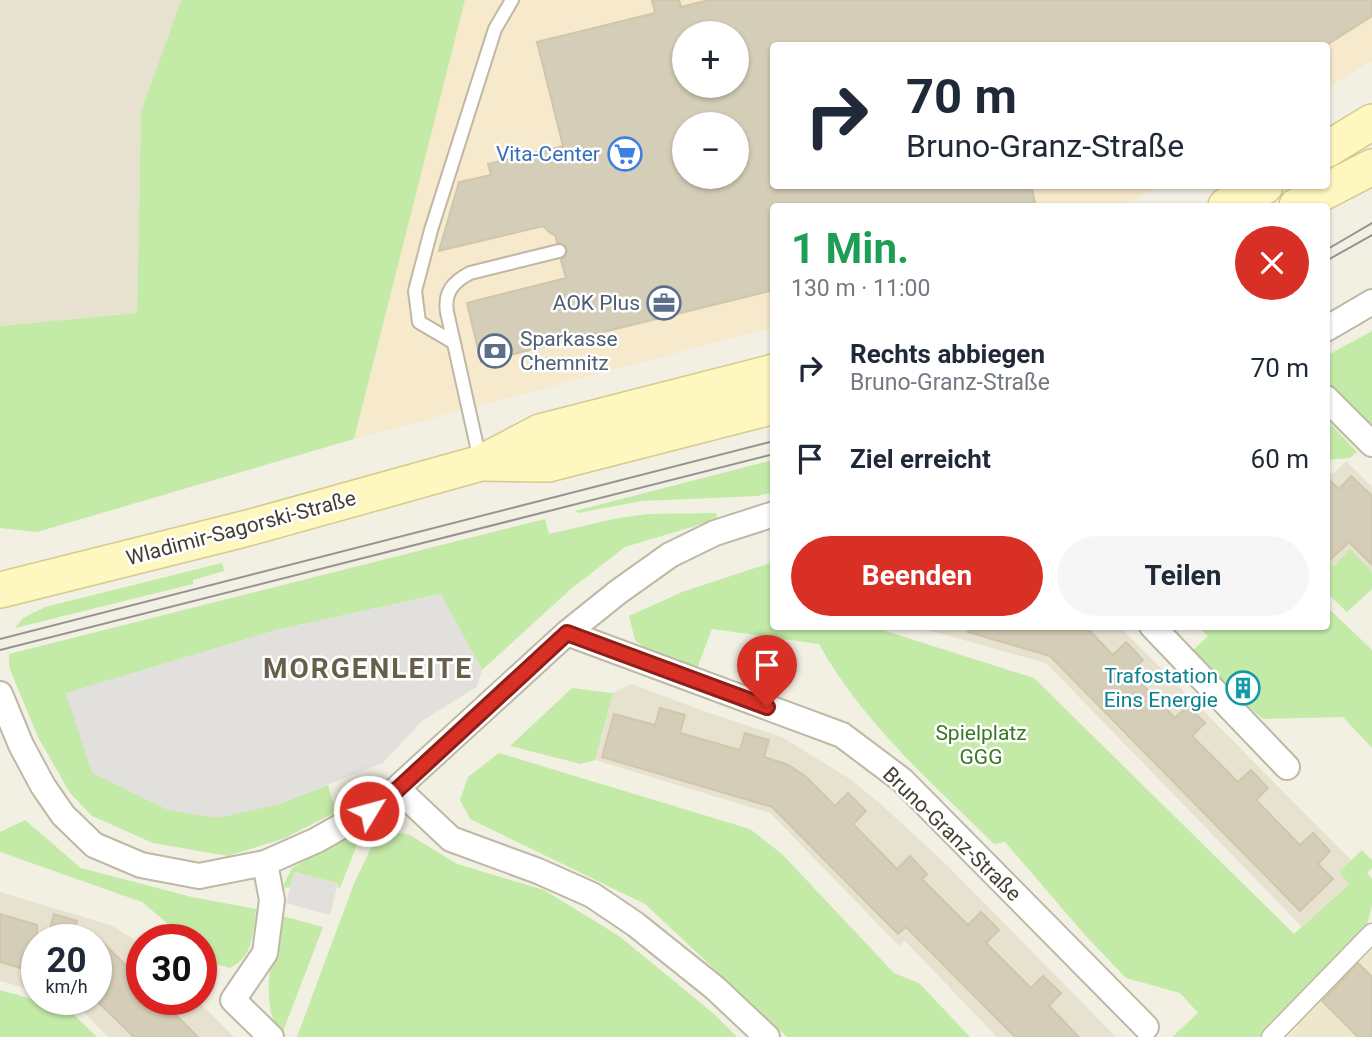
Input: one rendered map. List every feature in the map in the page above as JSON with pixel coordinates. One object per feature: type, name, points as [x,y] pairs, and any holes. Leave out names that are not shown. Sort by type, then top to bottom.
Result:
[{"type":"main road","points":[[1330,148],[1372,122]]},
{"type":"main road","points":[[1330,189],[1372,167]]},
{"type":"main road","points":[[1232,203],[1259,189]]},
{"type":"main road","points":[[1303,203],[1330,189]]},
{"type":"main road","name":"Wladimir-Sagorski-Straße","points":[[0,590],[248,528],[481,463],[540,432],[770,373]]},
{"type":"main road","name":"Wladimir-Sagorski-Straße","points":[[481,463],[548,464],[770,408]]},
{"type":"street","points":[[1330,327],[1372,302]]},
{"type":"street","points":[[1330,402],[1372,444]]},
{"type":"street","points":[[0,694],[21,745],[43,786],[63,815],[93,845],[141,865],[199,876],[265,863],[317,840],[369,811],[398,789],[567,633],[670,555],[715,533],[770,515]]},
{"type":"street","points":[[1156,630],[1287,767]]},
{"type":"street","name":"Bruno-Granz-Straße","points":[[567,633],[842,735],[902,780],[1146,1027]]},
{"type":"street","points":[[398,789],[451,839],[538,871],[592,895],[635,924],[715,988],[767,1037]]},
{"type":"street","points":[[265,863],[272,900],[265,953],[233,1000],[271,1037]]},
{"type":"street","points":[[1271,1037],[1372,933]]},
{"type":"lane","points":[[453,341],[419,322],[415,291],[431,230],[495,29],[512,0]]},
{"type":"lane","points":[[481,463],[445,302],[448,290],[470,273],[559,251]]},
{"type":"shaded area","points":[[0,0],[181,0],[141,112],[137,313],[0,326]]},
{"type":"shaded area","points":[[465,0],[1372,0],[1372,61],[1330,86],[1330,42],[770,42],[770,189],[1154,189],[1127,203],[770,203],[770,328],[354,439]]},
{"type":"shaded area","points":[[1346,461],[1372,487],[1372,572],[1350,550],[1333,566],[1330,562],[1330,471],[1333,474]]},
{"type":"shaded area","points":[[441,594],[482,670],[477,687],[422,721],[383,763],[276,805],[217,818],[168,810],[92,773],[66,693],[277,630]]},
{"type":"shaded area","points":[[928,630],[1123,630],[1351,860],[1339,872],[1349,883],[1302,927],[1046,663]]},
{"type":"shaded area","points":[[632,684],[782,737],[850,779],[949,867],[1116,1037],[997,1037],[905,941],[899,946],[770,813],[595,760],[613,693]]},
{"type":"shaded area","points":[[294,872],[338,883],[330,915],[286,903]]},
{"type":"shaded area","points":[[0,892],[106,924],[21,924],[21,987],[0,981]]},
{"type":"shaded area","points":[[112,926],[126,935],[126,1015],[212,1015],[234,1037],[108,1037],[87,1015],[112,1015]]},
{"type":"shaded area","points":[[1372,944],[1372,1037],[1287,1037],[1298,1027],[1294,1022]]},
{"type":"green space","points":[[181,0],[465,0],[354,439],[37,532],[0,528],[0,326],[137,313],[141,112]]},
{"type":"green space","points":[[1372,331],[1372,433],[1330,390],[1330,354]]},
{"type":"green space","points":[[1330,423],[1357,452],[1350,458],[1330,460]]},
{"type":"green space","points":[[770,461],[770,493],[758,496],[642,501],[578,513],[575,511]]},
{"type":"green space","points":[[716,513],[717,517],[712,521],[625,547],[572,588],[482,670],[440,594],[277,630],[67,693],[276,805],[328,785],[336,812],[285,838],[228,856],[153,843],[92,816],[70,793],[38,737],[9,667],[9,654],[545,519],[549,534],[648,514]]},
{"type":"green space","points":[[1350,549],[1372,572],[1372,589],[1347,612],[1330,596],[1330,562],[1334,566]]},
{"type":"green space","points":[[222,563],[224,571],[193,580],[193,584],[15,628],[23,618],[45,607]]},
{"type":"green space","name":"Spielplatz GGG","points":[[770,563],[770,630],[882,630],[1034,678],[1294,934],[1349,884],[1339,872],[1362,850],[1372,860],[1372,868],[1367,873],[1372,879],[1372,906],[1364,936],[1262,1037],[1172,1037],[1198,1013],[1180,993],[1126,978],[1005,842],[994,844],[899,750],[856,700],[819,644],[712,629],[696,671],[658,659],[635,640],[629,616],[682,592]]},
{"type":"green space","points":[[1330,610],[1372,650],[1372,748],[1343,717],[1263,719],[1241,701],[1192,651],[1208,636],[1201,630],[1330,630]]},
{"type":"green space","points":[[572,688],[613,693],[595,760],[581,764],[510,746]]},
{"type":"green space","points":[[499,753],[750,829],[782,854],[894,973],[919,983],[970,1037],[787,1037],[645,904],[470,819],[460,800],[468,777]]},
{"type":"green space","points":[[25,820],[81,868],[192,897],[256,909],[248,950],[238,963],[230,968],[217,964],[217,924],[168,924],[142,902],[0,852],[0,832]]},
{"type":"green space","points":[[359,830],[362,832],[340,888],[338,884],[295,872],[290,887],[283,886],[292,868]]},
{"type":"green space","points":[[388,831],[410,835],[457,864],[544,890],[619,936],[713,1013],[737,1037],[297,1037],[355,881],[374,842]]},
{"type":"green space","points":[[279,915],[323,927],[282,1034],[274,1023],[269,993],[271,960]]},
{"type":"green space","points":[[0,990],[21,996],[21,1015],[74,1015],[97,1037],[0,1037]]},
{"type":"building","name":"Vita-Center","points":[[652,0],[679,0],[681,7],[709,0],[1372,0],[1372,16],[1330,43],[770,42],[770,189],[1032,189],[1035,203],[770,203],[770,291],[481,362],[467,303],[566,278],[561,260],[568,250],[565,245],[557,243],[555,235],[543,226],[439,251],[459,182],[491,175],[488,164],[563,146],[537,42],[655,13]]},
{"type":"building","points":[[1351,476],[1372,496],[1372,565],[1349,542],[1330,560],[1330,481],[1339,489]]},
{"type":"building","points":[[1089,630],[1113,655],[1126,642],[1143,660],[1130,672],[1175,718],[1188,706],[1205,723],[1192,736],[1238,782],[1251,770],[1268,788],[1256,800],[1300,845],[1313,833],[1330,851],[1318,864],[1333,879],[1300,911],[1050,656],[968,632]]},
{"type":"building","points":[[660,708],[685,715],[680,733],[740,750],[745,733],[769,740],[764,757],[786,764],[804,775],[835,806],[848,793],[866,811],[853,824],[897,869],[910,856],[927,874],[922,879],[968,925],[981,912],[999,930],[986,943],[1031,988],[1043,976],[1061,993],[1049,1006],[1079,1037],[1015,1037],[906,927],[898,934],[772,807],[602,757],[614,714],[655,725]]},
{"type":"building","points":[[0,914],[34,924],[21,924],[21,968],[0,962]]},
{"type":"building","points":[[54,914],[77,921],[76,924],[51,924]]},
{"type":"building","points":[[112,952],[126,965],[126,1015],[176,1015],[198,1037],[134,1037],[111,1015]]},
{"type":"building","points":[[1358,963],[1372,977],[1372,1037],[1358,1037],[1322,1001]]},
{"type":"tram line","points":[[1330,248],[1372,223]]},
{"type":"tram line","points":[[1330,259],[1372,235]]},
{"type":"tram line","points":[[0,639],[770,442]]},
{"type":"tram line","points":[[0,650],[770,455]]},
{"type":"place","name":"Vita-Center","points":[[625,154]]},
{"type":"place","name":"AOK Plus","points":[[664,303]]},
{"type":"place","name":"Sparkasse Chemnitz","points":[[495,351]]},
{"type":"place","name":"Trafostation Eins Energie","points":[[1243,688]]},
{"type":"district","name":"MORGENLEITE","points":[[368,668]]},
{"type":"route","points":[[369,811],[398,789],[567,633],[767,707]]}]
